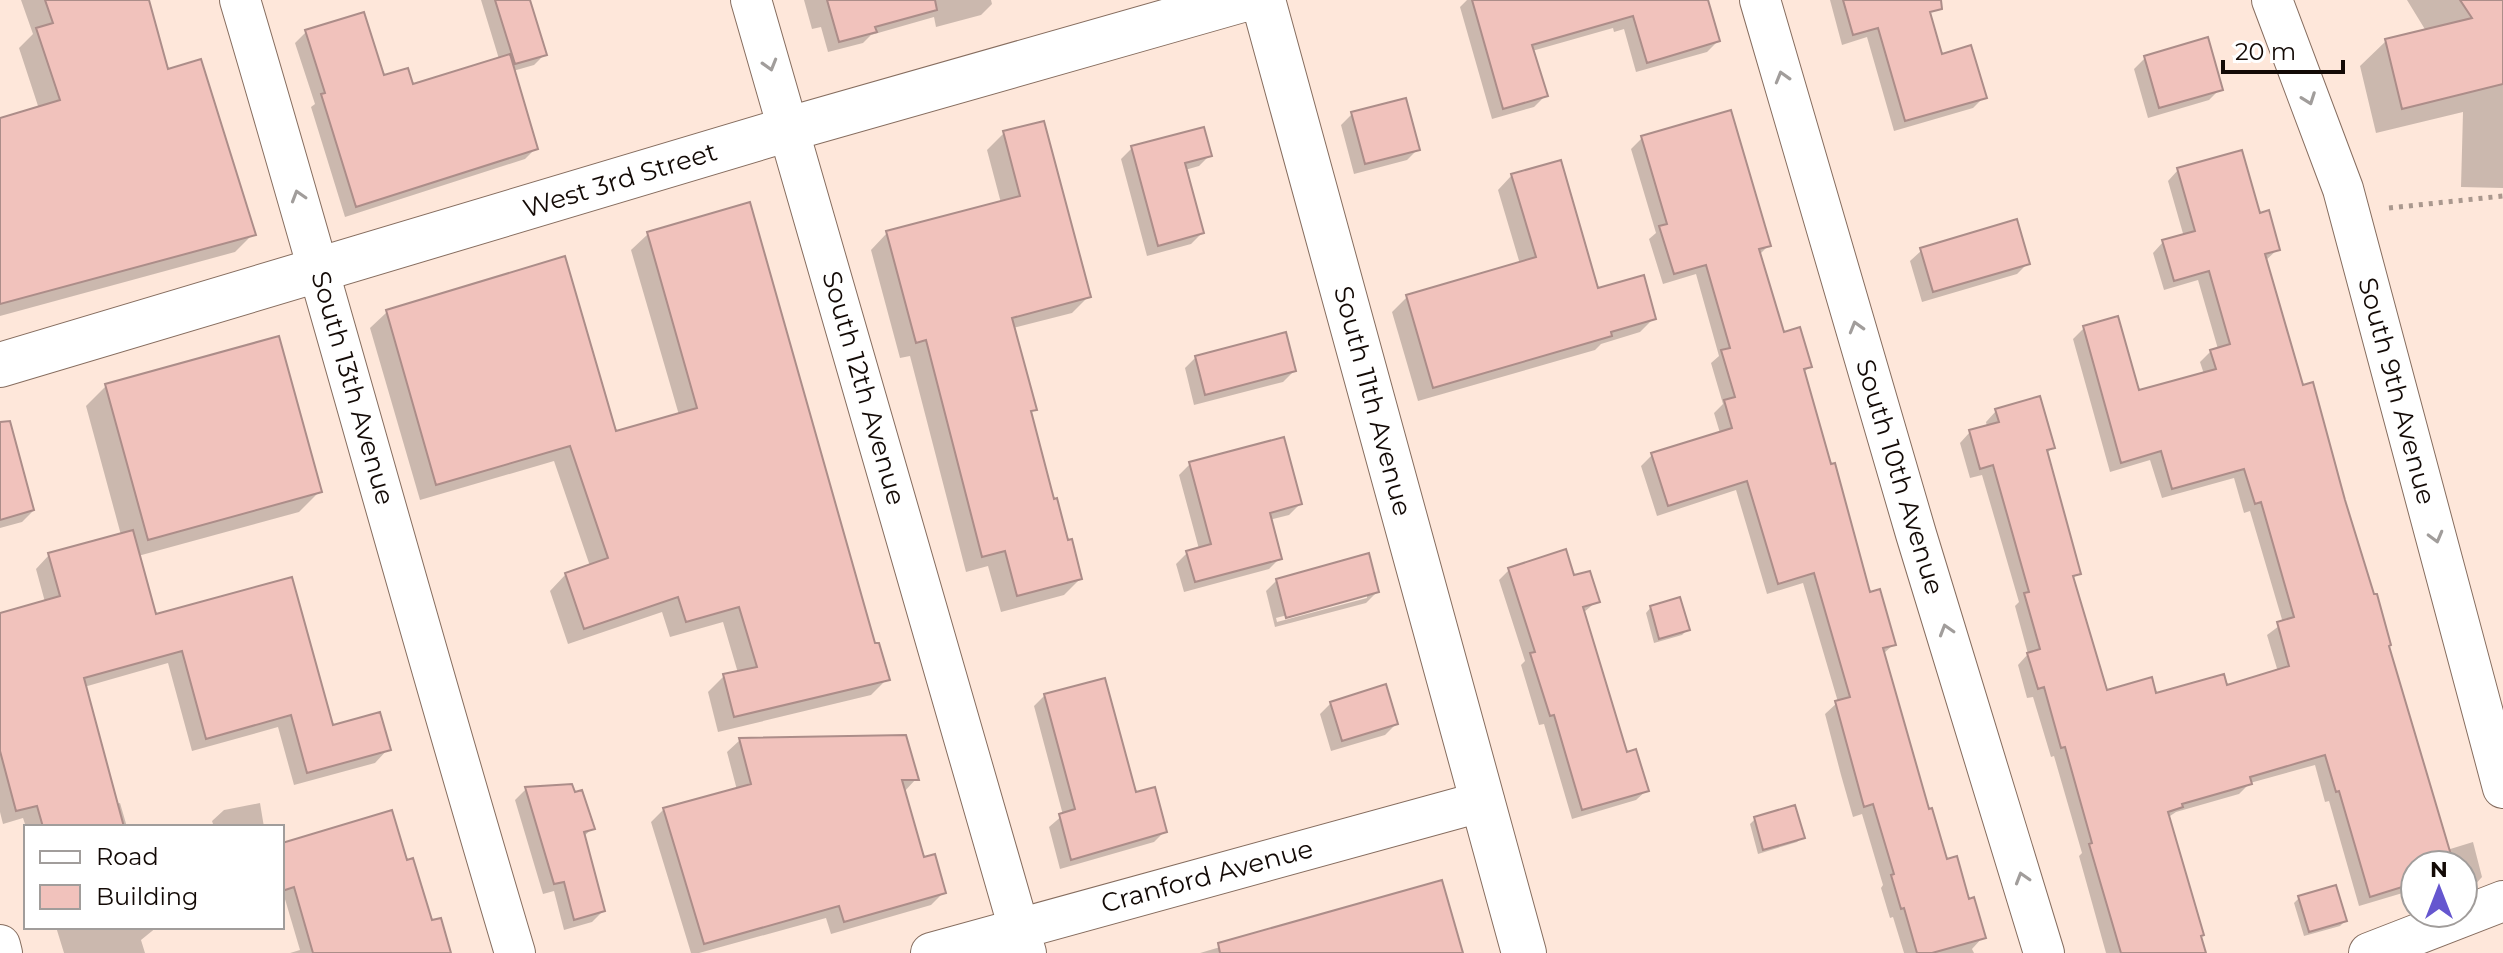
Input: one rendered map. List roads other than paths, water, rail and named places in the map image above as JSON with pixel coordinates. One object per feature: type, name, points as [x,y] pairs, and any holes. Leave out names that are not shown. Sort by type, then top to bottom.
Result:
[{"type":"street","name":"South 13th Avenue","points":[[240,0],[515,953]]},
{"type":"street","name":"South 12th Avenue","points":[[751,0],[1022,940]]},
{"type":"street","name":"West 3rd Street","points":[[0,365],[789,129],[1242,0]]},
{"type":"street","name":"South 11th Avenue","points":[[1263,0],[1524,953]]},
{"type":"street","name":"South 10th Avenue","points":[[1760,0],[1916,534],[2044,953]]},
{"type":"street","name":"South 9th Avenue","points":[[2272,0],[2343,189],[2503,788]]},
{"type":"street","name":"Cranford Avenue","points":[[931,953],[1022,940],[1484,801]]},
{"type":"street","points":[[2369,953],[2503,901]]},
{"type":"street","points":[[0,945],[2,953]]}]
